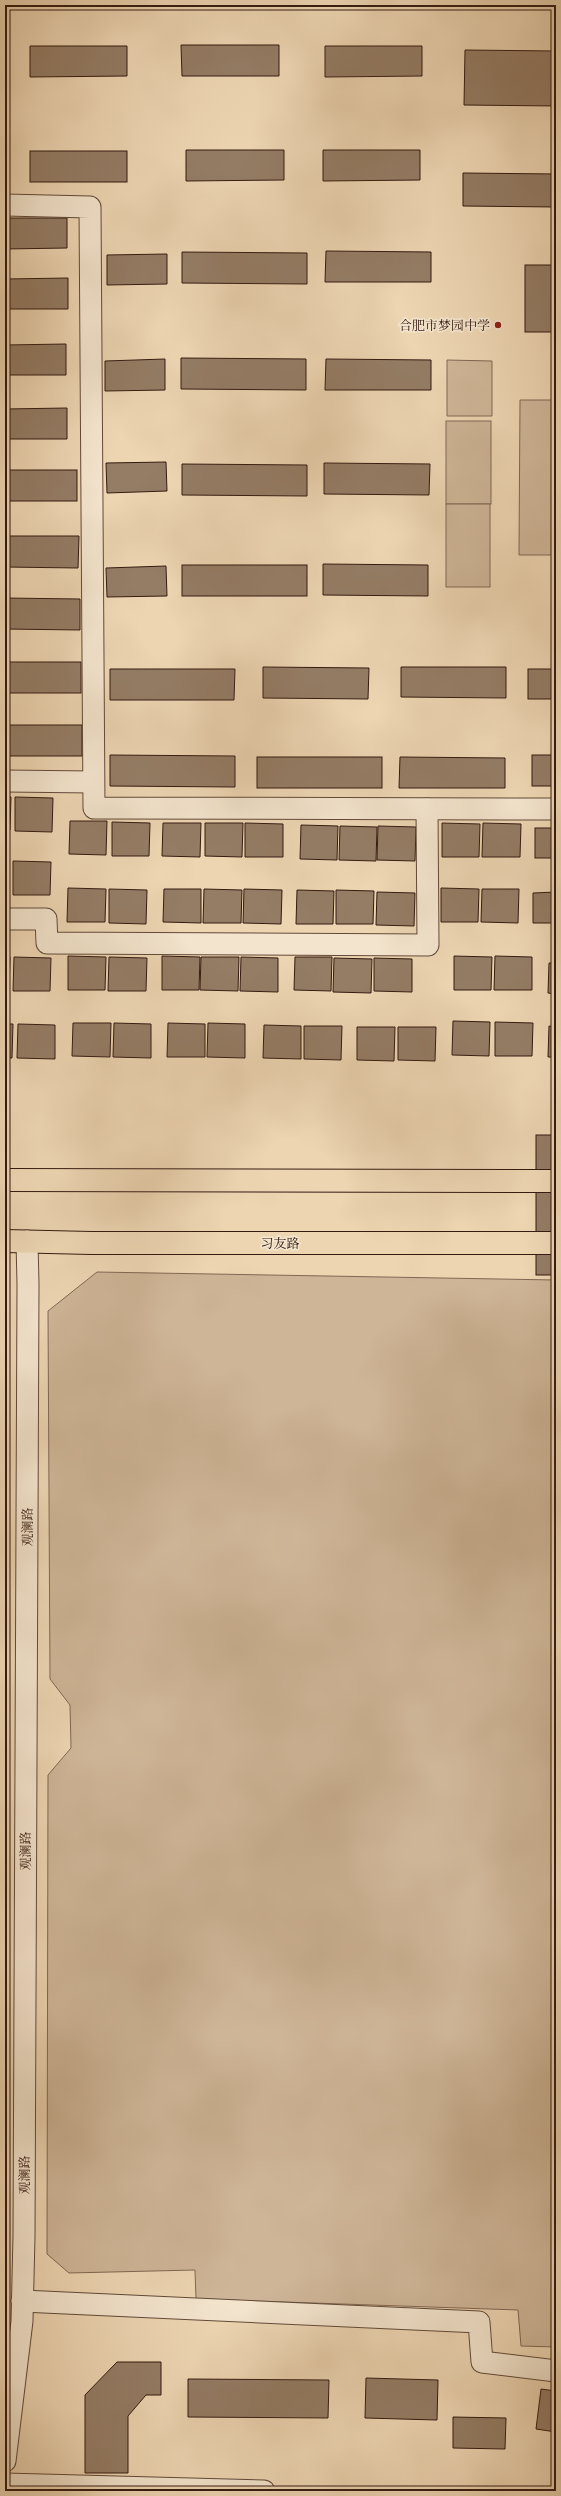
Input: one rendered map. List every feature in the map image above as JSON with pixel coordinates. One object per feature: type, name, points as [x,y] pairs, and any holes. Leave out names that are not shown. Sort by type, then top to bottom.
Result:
[{"type":"main road","points":[[5,1180],[556,1181]]},
{"type":"main road","name":"习友路","points":[[5,1241],[91,1243],[556,1243]]},
{"type":"street","points":[[5,205],[90,207],[94,808],[556,809]]},
{"type":"street","points":[[5,781],[94,782]]},
{"type":"street","points":[[5,918],[46,919],[46,943],[428,945],[427,809]]},
{"type":"street","name":"观澜路","points":[[5,2461],[22,2302],[28,1300],[26,1241]]},
{"type":"street","points":[[22,2302],[479,2322],[482,2362],[556,2371]]},
{"type":"street","points":[[5,2484],[264,2491]]},
{"type":"shaded area","points":[[447,360],[492,361],[492,416],[447,416]]},
{"type":"shaded area","points":[[520,400],[556,400],[556,555],[519,555]]},
{"type":"shaded area","points":[[446,421],[491,421],[491,504],[446,504]]},
{"type":"shaded area","points":[[446,504],[490,504],[490,587],[446,587]]},
{"type":"shaded area","points":[[97,1272],[556,1280],[556,2347],[521,2346],[518,2310],[196,2299],[195,2270],[69,2273],[47,2254],[48,1775],[71,1748],[70,1705],[50,1679],[48,1311]]},
{"type":"building","points":[[181,45],[279,45],[279,76],[182,76]]},
{"type":"building","points":[[30,46],[127,46],[127,76],[30,77]]},
{"type":"building","points":[[325,46],[422,46],[422,76],[325,77]]},
{"type":"building","points":[[465,50],[556,51],[556,106],[464,105]]},
{"type":"building","points":[[186,150],[284,150],[284,180],[186,181]]},
{"type":"building","points":[[323,150],[420,150],[420,180],[323,181]]},
{"type":"building","points":[[30,151],[127,151],[127,182],[30,182]]},
{"type":"building","points":[[463,173],[556,174],[556,207],[463,206]]},
{"type":"building","points":[[5,218],[67,218],[67,248],[5,249]]},
{"type":"building","points":[[326,251],[431,252],[431,282],[325,282]]},
{"type":"building","points":[[182,252],[307,253],[307,284],[182,283]]},
{"type":"building","points":[[167,254],[167,284],[107,285],[107,255]]},
{"type":"building","points":[[525,265],[556,265],[556,332],[525,332]]},
{"type":"building","points":[[68,278],[68,309],[5,309],[5,279]]},
{"type":"building","points":[[66,344],[66,375],[5,375],[5,345]]},
{"type":"building","points":[[181,358],[306,359],[306,390],[181,389]]},
{"type":"building","points":[[165,359],[165,390],[105,391],[105,361]]},
{"type":"building","points":[[326,359],[431,360],[431,390],[325,390]]},
{"type":"building","points":[[67,408],[67,439],[5,439],[5,409]]},
{"type":"building","points":[[166,462],[167,491],[107,493],[106,463]]},
{"type":"building","points":[[324,463],[430,464],[429,495],[324,494]]},
{"type":"building","points":[[182,464],[307,465],[307,496],[182,495]]},
{"type":"building","points":[[5,470],[77,470],[77,501],[5,501]]},
{"type":"building","points":[[5,536],[79,536],[78,568],[5,567]]},
{"type":"building","points":[[323,564],[428,565],[428,596],[323,595]]},
{"type":"building","points":[[182,565],[307,565],[307,596],[182,596]]},
{"type":"building","points":[[166,566],[167,596],[107,597],[106,568]]},
{"type":"building","points":[[5,598],[80,599],[80,630],[5,629]]},
{"type":"building","points":[[5,662],[81,662],[81,693],[5,693]]},
{"type":"building","points":[[263,667],[369,668],[368,699],[263,698]]},
{"type":"building","points":[[401,667],[506,667],[506,698],[401,697]]},
{"type":"building","points":[[110,669],[235,669],[234,700],[110,700]]},
{"type":"building","points":[[528,669],[556,669],[556,699],[528,699]]},
{"type":"building","points":[[5,725],[82,725],[82,756],[5,756]]},
{"type":"building","points":[[110,755],[235,756],[235,787],[110,786]]},
{"type":"building","points":[[532,755],[556,755],[556,786],[532,786]]},
{"type":"building","points":[[257,757],[382,757],[382,788],[257,788]]},
{"type":"building","points":[[400,757],[505,758],[505,788],[399,788]]},
{"type":"building","points":[[5,796],[11,797],[10,830],[5,830]]},
{"type":"building","points":[[15,797],[53,798],[52,832],[15,831]]},
{"type":"building","points":[[70,821],[107,821],[106,855],[69,854]]},
{"type":"building","points":[[112,822],[150,823],[149,856],[112,856]]},
{"type":"building","points":[[163,823],[201,823],[200,857],[162,856]]},
{"type":"building","points":[[205,823],[243,823],[242,857],[205,856]]},
{"type":"building","points":[[245,823],[283,824],[283,857],[245,857]]},
{"type":"building","points":[[442,823],[480,824],[479,857],[442,857]]},
{"type":"building","points":[[483,823],[521,824],[520,857],[482,857]]},
{"type":"building","points":[[301,825],[338,826],[337,860],[300,859]]},
{"type":"building","points":[[340,826],[377,827],[376,861],[339,860]]},
{"type":"building","points":[[378,826],[416,827],[415,861],[377,860]]},
{"type":"building","points":[[535,828],[556,828],[556,858],[535,858]]},
{"type":"building","points":[[5,860],[9,861],[8,894],[5,894]]},
{"type":"building","points":[[13,861],[51,862],[50,895],[13,895]]},
{"type":"building","points":[[68,888],[106,889],[105,922],[67,922]]},
{"type":"building","points":[[441,888],[479,889],[478,922],[441,922]]},
{"type":"building","points":[[109,889],[147,890],[146,924],[109,923]]},
{"type":"building","points":[[164,889],[201,889],[201,923],[163,922]]},
{"type":"building","points":[[204,889],[242,890],[241,923],[203,923]]},
{"type":"building","points":[[244,889],[282,890],[281,924],[243,923]]},
{"type":"building","points":[[482,889],[519,889],[518,923],[481,922]]},
{"type":"building","points":[[297,890],[334,891],[333,924],[296,924]]},
{"type":"building","points":[[336,890],[374,891],[373,924],[336,924]]},
{"type":"building","points":[[377,892],[415,893],[414,926],[376,925]]},
{"type":"building","points":[[556,892],[556,923],[533,923],[533,893]]},
{"type":"building","points":[[68,956],[106,957],[105,990],[68,990]]},
{"type":"building","points":[[162,956],[200,957],[199,990],[162,990]]},
{"type":"building","points":[[454,956],[492,957],[491,990],[454,990]]},
{"type":"building","points":[[495,956],[532,957],[532,990],[494,990]]},
{"type":"building","points":[[5,957],[10,957],[9,991],[5,991]]},
{"type":"building","points":[[14,957],[51,958],[50,991],[13,991]]},
{"type":"building","points":[[109,957],[147,958],[146,991],[108,991]]},
{"type":"building","points":[[201,957],[239,957],[238,991],[200,990]]},
{"type":"building","points":[[241,957],[278,958],[278,992],[240,991]]},
{"type":"building","points":[[295,957],[332,957],[331,991],[294,990]]},
{"type":"building","points":[[334,958],[372,959],[371,993],[333,992]]},
{"type":"building","points":[[374,958],[412,959],[412,992],[374,991]]},
{"type":"building","points":[[549,963],[556,963],[556,994],[548,993]]},
{"type":"building","points":[[453,1021],[490,1022],[489,1056],[452,1055]]},
{"type":"building","points":[[495,1022],[533,1023],[532,1056],[495,1056]]},
{"type":"building","points":[[73,1023],[111,1023],[110,1057],[72,1056]]},
{"type":"building","points":[[114,1023],[151,1024],[151,1058],[113,1057]]},
{"type":"building","points":[[168,1023],[205,1024],[205,1057],[167,1057]]},
{"type":"building","points":[[208,1023],[245,1024],[245,1058],[207,1057]]},
{"type":"building","points":[[5,1024],[13,1024],[12,1058],[5,1058]]},
{"type":"building","points":[[18,1024],[55,1025],[55,1059],[17,1058]]},
{"type":"building","points":[[264,1025],[301,1026],[301,1059],[263,1058]]},
{"type":"building","points":[[304,1026],[342,1026],[341,1060],[304,1059]]},
{"type":"building","points":[[549,1026],[556,1027],[556,1057],[548,1057]]},
{"type":"building","points":[[357,1027],[395,1027],[394,1061],[357,1060]]},
{"type":"building","points":[[398,1027],[436,1027],[435,1061],[398,1060]]},
{"type":"building","points":[[536,1135],[556,1135],[556,1275],[536,1275]]},
{"type":"building","points":[[117,2362],[161,2362],[161,2395],[146,2395],[128,2416],[128,2473],[85,2473],[85,2395]]},
{"type":"building","points":[[366,2378],[438,2380],[437,2420],[365,2418]]},
{"type":"building","points":[[188,2379],[329,2380],[328,2418],[188,2417]]},
{"type":"building","points":[[541,2389],[556,2391],[556,2432],[536,2429]]},
{"type":"building","points":[[453,2417],[506,2418],[505,2449],[453,2448]]},
{"type":"place","name":"合肥市梦园中学","points":[[498,325]]}]
